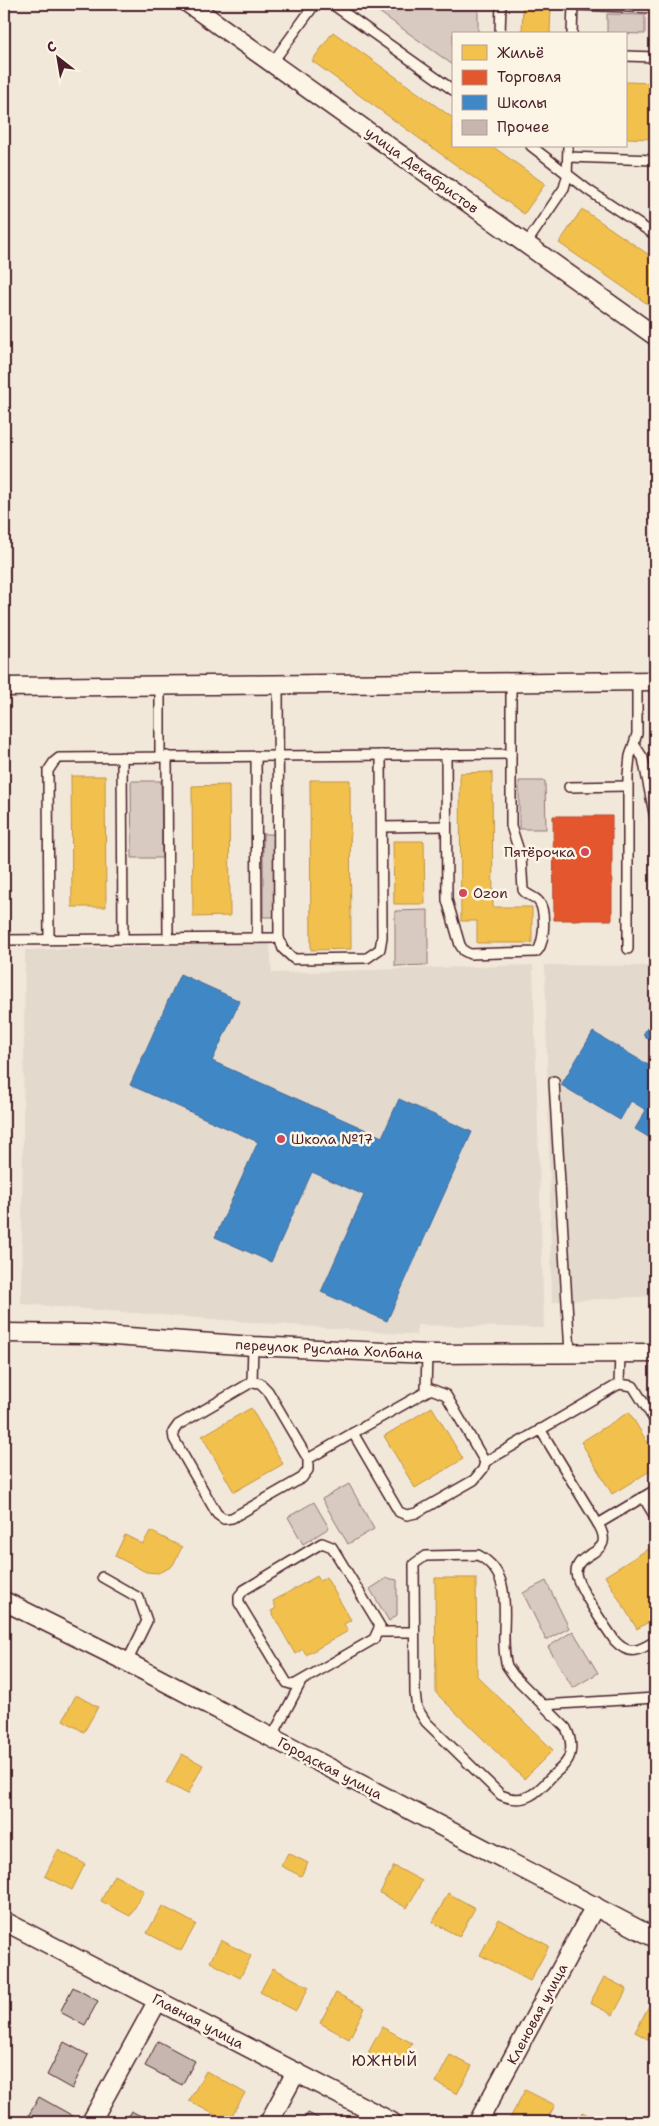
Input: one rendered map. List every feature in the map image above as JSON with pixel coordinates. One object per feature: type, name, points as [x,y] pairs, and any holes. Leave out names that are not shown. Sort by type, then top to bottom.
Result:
[{"type":"street","name":"улица Декабристов","points":[[190,4],[655,336]]},
{"type":"street","points":[[4,687],[655,681]]},
{"type":"street","name":"переулок Руслана Холбана","points":[[4,1333],[87,1334],[253,1346],[426,1354],[655,1353]]},
{"type":"street","name":"Городская улица","points":[[4,1600],[272,1737],[655,1938]]},
{"type":"street","name":"Кленовая улица","points":[[478,2122],[595,1906]]},
{"type":"street","name":"Главная улица","points":[[4,1921],[392,2122]]},
{"type":"street","points":[[91,2122],[158,2000]]},
{"type":"street","points":[[269,2122],[296,2072]]},
{"type":"lane","points":[[272,63],[315,4]]},
{"type":"lane","points":[[332,4],[452,89]]},
{"type":"lane","points":[[500,32],[501,4]]},
{"type":"lane","points":[[572,32],[573,4],[655,8]]},
{"type":"lane","points":[[626,56],[655,56]]},
{"type":"lane","points":[[534,148],[655,235]]},
{"type":"lane","points":[[526,244],[562,192],[568,173],[568,148]]},
{"type":"lane","points":[[568,157],[655,160]]},
{"type":"lane","points":[[628,949],[628,766],[637,734],[637,681]]},
{"type":"lane","points":[[446,754],[447,900],[462,948],[470,954],[536,952],[543,942],[542,910],[540,902],[527,895],[522,887],[521,857],[512,826],[511,682]]},
{"type":"lane","points":[[278,685],[279,938],[283,949],[294,959],[367,958],[377,952],[382,943],[381,755]]},
{"type":"lane","points":[[160,686],[164,756],[168,938]]},
{"type":"lane","points":[[634,744],[643,758],[655,818]]},
{"type":"lane","points":[[49,939],[48,771],[50,766],[59,758],[511,754]]},
{"type":"lane","points":[[256,756],[257,938]]},
{"type":"lane","points":[[122,757],[123,939]]},
{"type":"lane","points":[[569,786],[628,786]]},
{"type":"lane","points":[[382,827],[446,826]]},
{"type":"lane","points":[[4,940],[279,938]]},
{"type":"lane","points":[[554,1081],[570,1353]]},
{"type":"lane","points":[[252,1382],[253,1346]]},
{"type":"lane","points":[[426,1354],[426,1391]]},
{"type":"lane","points":[[619,1384],[620,1354]]},
{"type":"lane","points":[[252,1382],[264,1385],[308,1459],[308,1470],[302,1478],[232,1518],[224,1519],[217,1514],[174,1439],[173,1432],[178,1425],[252,1382]]},
{"type":"lane","points":[[484,1462],[619,1384],[633,1386],[655,1422]]},
{"type":"lane","points":[[308,1459],[353,1433],[426,1391],[436,1390],[446,1395],[484,1462],[483,1469],[474,1480],[416,1513],[407,1515],[398,1512],[353,1433]]},
{"type":"lane","points":[[540,1430],[604,1534],[604,1539],[599,1548],[583,1559],[577,1568],[579,1582],[621,1648],[639,1651],[655,1642]]},
{"type":"lane","points":[[598,1524],[655,1490]]},
{"type":"lane","points":[[643,1497],[655,1518]]},
{"type":"lane","points":[[326,1543],[332,1546],[380,1626],[379,1632],[374,1639],[300,1684],[287,1683],[239,1603],[239,1596],[244,1590],[317,1546],[326,1543]]},
{"type":"lane","points":[[478,1555],[483,1557],[497,1571],[503,1584],[507,1666],[566,1728],[571,1745],[568,1761],[534,1795],[517,1800],[501,1795],[422,1717],[415,1701],[414,1632],[413,1566],[416,1560],[425,1556],[478,1555]]},
{"type":"lane","points":[[102,1577],[139,1598],[147,1621],[127,1662]]},
{"type":"lane","points":[[379,1632],[414,1632]]},
{"type":"lane","points":[[272,1737],[300,1684]]},
{"type":"lane","points":[[543,1705],[655,1698]]},
{"type":"shaded area","points":[[375,4],[478,4],[478,32],[452,32],[452,64],[375,9]]},
{"type":"shaded area","points":[[607,14],[645,15],[645,34],[607,32]]},
{"type":"shaded area","points":[[131,781],[161,781],[162,858],[132,858]]},
{"type":"shaded area","points":[[519,781],[545,781],[546,829],[519,829]]},
{"type":"shaded area","points":[[263,834],[277,834],[277,917],[263,917]]},
{"type":"shaded area","points":[[428,910],[428,965],[395,966],[395,911]]},
{"type":"shaded area","name":"Школа №17","points":[[270,943],[272,973],[533,965],[544,1328],[417,1325],[416,1335],[21,1304],[25,950]]},
{"type":"shaded area","points":[[545,965],[655,966],[655,1296],[552,1302]]},
{"type":"shaded area","points":[[349,1484],[374,1529],[348,1544],[322,1499]]},
{"type":"shaded area","points":[[314,1502],[329,1528],[303,1544],[288,1517]]},
{"type":"shaded area","points":[[387,1578],[397,1580],[397,1615],[389,1621],[370,1589]]},
{"type":"shaded area","points":[[546,1581],[569,1628],[546,1640],[523,1593]]},
{"type":"shaded area","points":[[573,1631],[598,1673],[573,1688],[548,1647]]},
{"type":"building: Жильё","points":[[523,4],[551,4],[550,32],[522,32]]},
{"type":"building: Жильё","points":[[333,32],[452,117],[452,148],[495,148],[545,184],[524,214],[312,61]]},
{"type":"building: Жильё","points":[[626,82],[655,83],[655,139],[626,138]]},
{"type":"building: Жильё","points":[[582,209],[655,259],[655,309],[559,243]]},
{"type":"building: Жильё","points":[[492,772],[493,907],[532,907],[532,943],[477,943],[477,921],[461,921],[460,773]]},
{"type":"building: Жильё","points":[[71,776],[105,776],[106,907],[72,907]]},
{"type":"building: Жильё","points":[[310,780],[350,780],[351,949],[311,950]]},
{"type":"building: Жильё","points":[[229,785],[230,916],[193,917],[192,786]]},
{"type":"building: Жильё","points":[[393,841],[424,841],[425,904],[394,904]]},
{"type":"building: Жильё","points":[[432,1407],[463,1459],[415,1488],[384,1436]]},
{"type":"building: Жильё","points":[[251,1408],[283,1464],[234,1492],[202,1436]]},
{"type":"building: Жильё","points":[[629,1412],[655,1455],[655,1468],[612,1494],[581,1442]]},
{"type":"building: Жильё","points":[[150,1531],[182,1547],[173,1565],[169,1568],[158,1573],[146,1572],[115,1556],[125,1535],[143,1544]]},
{"type":"building: Жильё","points":[[653,1546],[655,1550],[655,1618],[637,1629],[605,1576]]},
{"type":"building: Жильё","points":[[317,1576],[320,1581],[326,1577],[351,1620],[344,1624],[348,1631],[306,1655],[303,1649],[295,1654],[271,1611],[276,1608],[273,1601]]},
{"type":"building: Жильё","points":[[435,1578],[476,1578],[477,1676],[553,1750],[524,1779],[436,1693]]},
{"type":"building: Жильё","points":[[76,1695],[98,1707],[84,1732],[63,1720]]},
{"type":"building: Жильё","points":[[182,1754],[203,1765],[188,1794],[166,1783]]},
{"type":"building: Жильё","points":[[58,1850],[85,1864],[72,1890],[45,1876]]},
{"type":"building: Жильё","points":[[288,1853],[308,1863],[301,1876],[281,1866]]},
{"type":"building: Жильё","points":[[394,1866],[422,1881],[407,1908],[380,1893]]},
{"type":"building: Жильё","points":[[114,1875],[144,1891],[130,1916],[101,1901]]},
{"type":"building: Жильё","points":[[448,1893],[475,1908],[459,1937],[433,1922]]},
{"type":"building: Жильё","points":[[162,1906],[196,1924],[181,1951],[147,1933]]},
{"type":"building: Жильё","points":[[499,1919],[549,1946],[530,1981],[480,1955]]},
{"type":"building: Жильё","points":[[221,1940],[251,1956],[240,1978],[210,1962]]},
{"type":"building: Жильё","points":[[273,1968],[309,1987],[296,2011],[260,1992]]},
{"type":"building: Жильё","points":[[604,1977],[627,1989],[613,2015],[590,2003]]},
{"type":"building: Жильё","points":[[336,1993],[365,2008],[349,2039],[320,2023]]},
{"type":"building: Жильё","points":[[650,2004],[655,2007],[655,2043],[635,2032]]},
{"type":"building: Жильё","points":[[382,2027],[412,2043],[398,2069],[368,2053]]},
{"type":"building: Жильё","points":[[450,2055],[472,2066],[457,2094],[436,2082]]},
{"type":"building: Жильё","points":[[206,2071],[245,2093],[228,2122],[189,2101]]},
{"type":"building: Жильё","points":[[525,2090],[555,2105],[546,2122],[514,2122],[509,2120]]},
{"type":"building: Жильё","points":[[582,2112],[601,2122],[577,2122]]},
{"type":"building: Торговля","points":[[553,816],[612,816],[612,920],[554,920]]},
{"type":"building: Школы","points":[[180,974],[240,1001],[212,1061],[382,1137],[399,1099],[472,1132],[387,1321],[321,1292],[364,1195],[312,1172],[271,1262],[215,1237],[258,1142],[130,1085]]},
{"type":"building: Школы","points":[[655,1014],[655,1043],[643,1035]]},
{"type":"building: Школы","points":[[593,1032],[655,1069],[655,1141],[635,1129],[646,1110],[631,1101],[620,1120],[561,1085]]},
{"type":"building: Прочее","points":[[73,1987],[98,2001],[85,2025],[60,2012]]},
{"type":"building: Прочее","points":[[158,2041],[195,2061],[182,2085],[145,2066]]},
{"type":"building: Прочее","points":[[64,2042],[88,2055],[72,2089],[47,2075]]},
{"type":"building: Прочее","points":[[39,2097],[73,2116],[70,2122],[25,2122]]},
{"type":"building: Прочее","points":[[131,2111],[153,2122],[125,2122]]},
{"type":"building: Прочее","points":[[308,2113],[326,2122],[303,2122]]},
{"type":"place","name":"Пятёрочка","points":[[585,852]]},
{"type":"place","name":"Ozon","points":[[463,893]]},
{"type":"place","name":"Школа №17","points":[[281,1139]]},
{"type":"district","name":"ЮЖНЫЙ","points":[[385,2061]]}]
